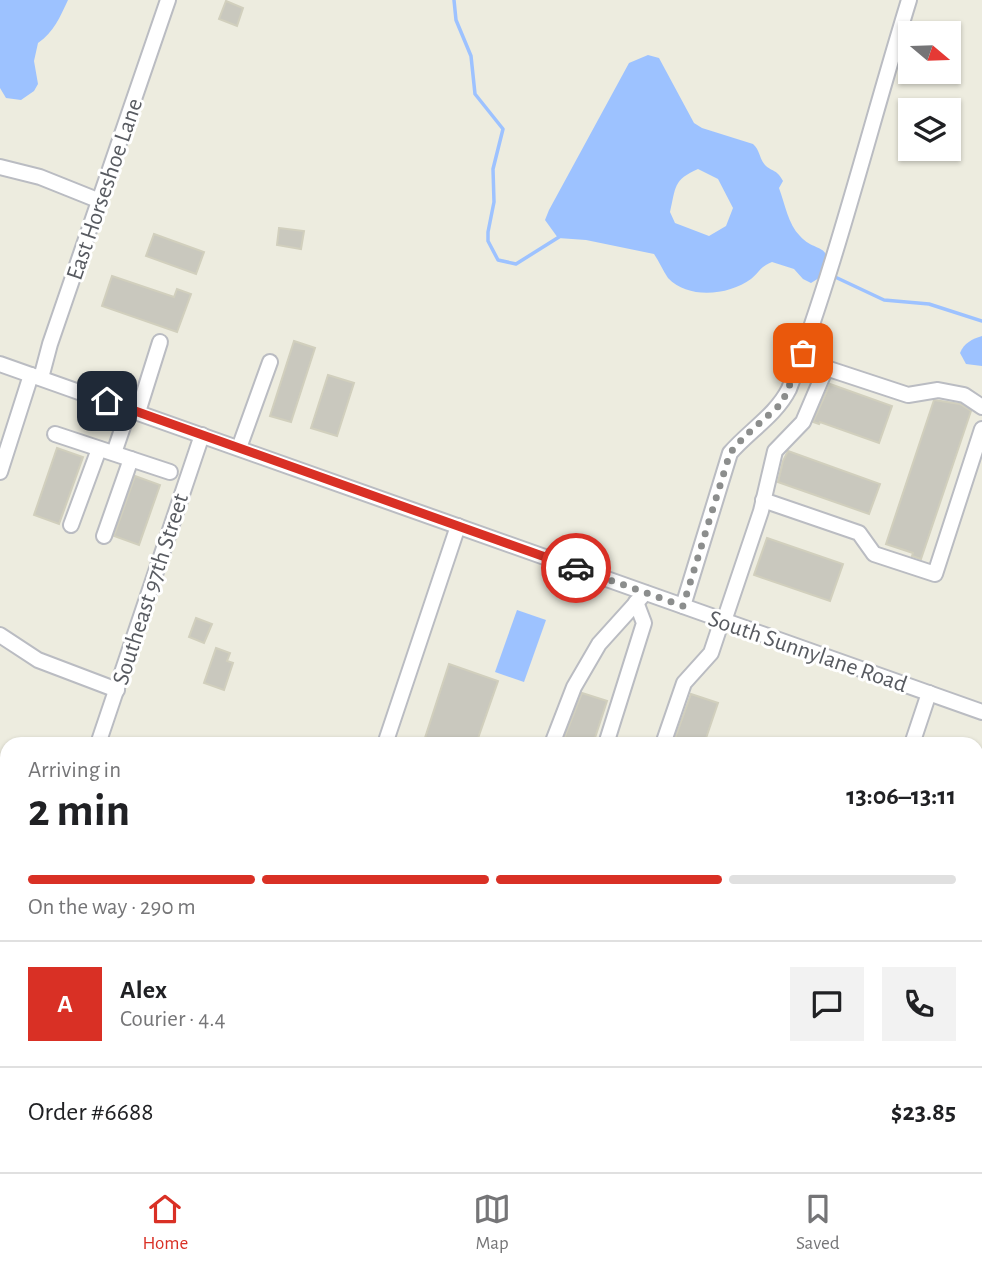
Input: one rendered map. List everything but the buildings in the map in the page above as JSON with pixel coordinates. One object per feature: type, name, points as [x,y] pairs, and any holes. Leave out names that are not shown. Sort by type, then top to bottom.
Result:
[{"type":"street","name":"East Horseshoe Lane","points":[[0,472],[100,201],[167,0]]},
{"type":"street","points":[[683,606],[730,453],[782,403],[793,378],[838,246],[909,0]]},
{"type":"street","points":[[0,167],[40,177],[100,201]]},
{"type":"street","points":[[114,453],[160,342]]},
{"type":"street","points":[[239,448],[270,362]]},
{"type":"street","name":"South Sunnylane Road","points":[[0,364],[458,526],[640,598],[683,606],[982,712]]},
{"type":"street","points":[[665,737],[684,683],[710,653],[723,621],[764,500],[775,451],[803,422],[826,368],[908,395],[938,390],[964,395],[982,407]]},
{"type":"street","points":[[764,500],[859,533],[874,554],[935,574],[982,429]]},
{"type":"street","points":[[55,434],[170,472]]},
{"type":"street","name":"Southeast 97th Street","points":[[101,737],[202,435]]},
{"type":"street","points":[[71,525],[99,449]]},
{"type":"street","points":[[104,536],[131,459]]},
{"type":"street","points":[[387,737],[458,526]]},
{"type":"street","points":[[555,737],[574,687],[599,644],[640,598]]},
{"type":"street","points":[[608,737],[644,623],[640,598]]},
{"type":"street","points":[[0,635],[38,660],[117,690]]},
{"type":"street","points":[[914,737],[929,694]]},
{"type":"water","points":[[0,0],[68,0],[52,29],[38,43],[34,61],[38,84],[34,91],[21,100],[6,98],[0,88]]},
{"type":"water","points":[[648,55],[659,58],[694,123],[755,146],[765,165],[783,181],[779,188],[796,231],[806,241],[825,252],[827,273],[811,283],[794,269],[772,262],[751,279],[732,289],[698,292],[687,290],[668,278],[654,254],[586,240],[558,238],[545,220],[549,210],[629,63]],"holes":[[[698,169],[718,179],[733,208],[726,226],[709,236],[675,223],[670,212],[680,181]]]},
{"type":"water","points":[[982,336],[982,366],[966,364],[960,353],[969,342]]},
{"type":"water","points":[[517,610],[546,620],[524,682],[495,672]]},
{"type":"waterway","points":[[454,0],[456,20],[471,56],[475,94],[503,129],[493,169],[494,202],[488,241],[498,260],[516,264],[559,237]]},
{"type":"waterway","points":[[833,276],[884,300],[929,304],[982,321]]},
{"type":"way so far","points":[[576,568],[683,606],[730,453],[782,403],[803,353]]},
{"type":"route","points":[[107,401],[576,568]]}]
